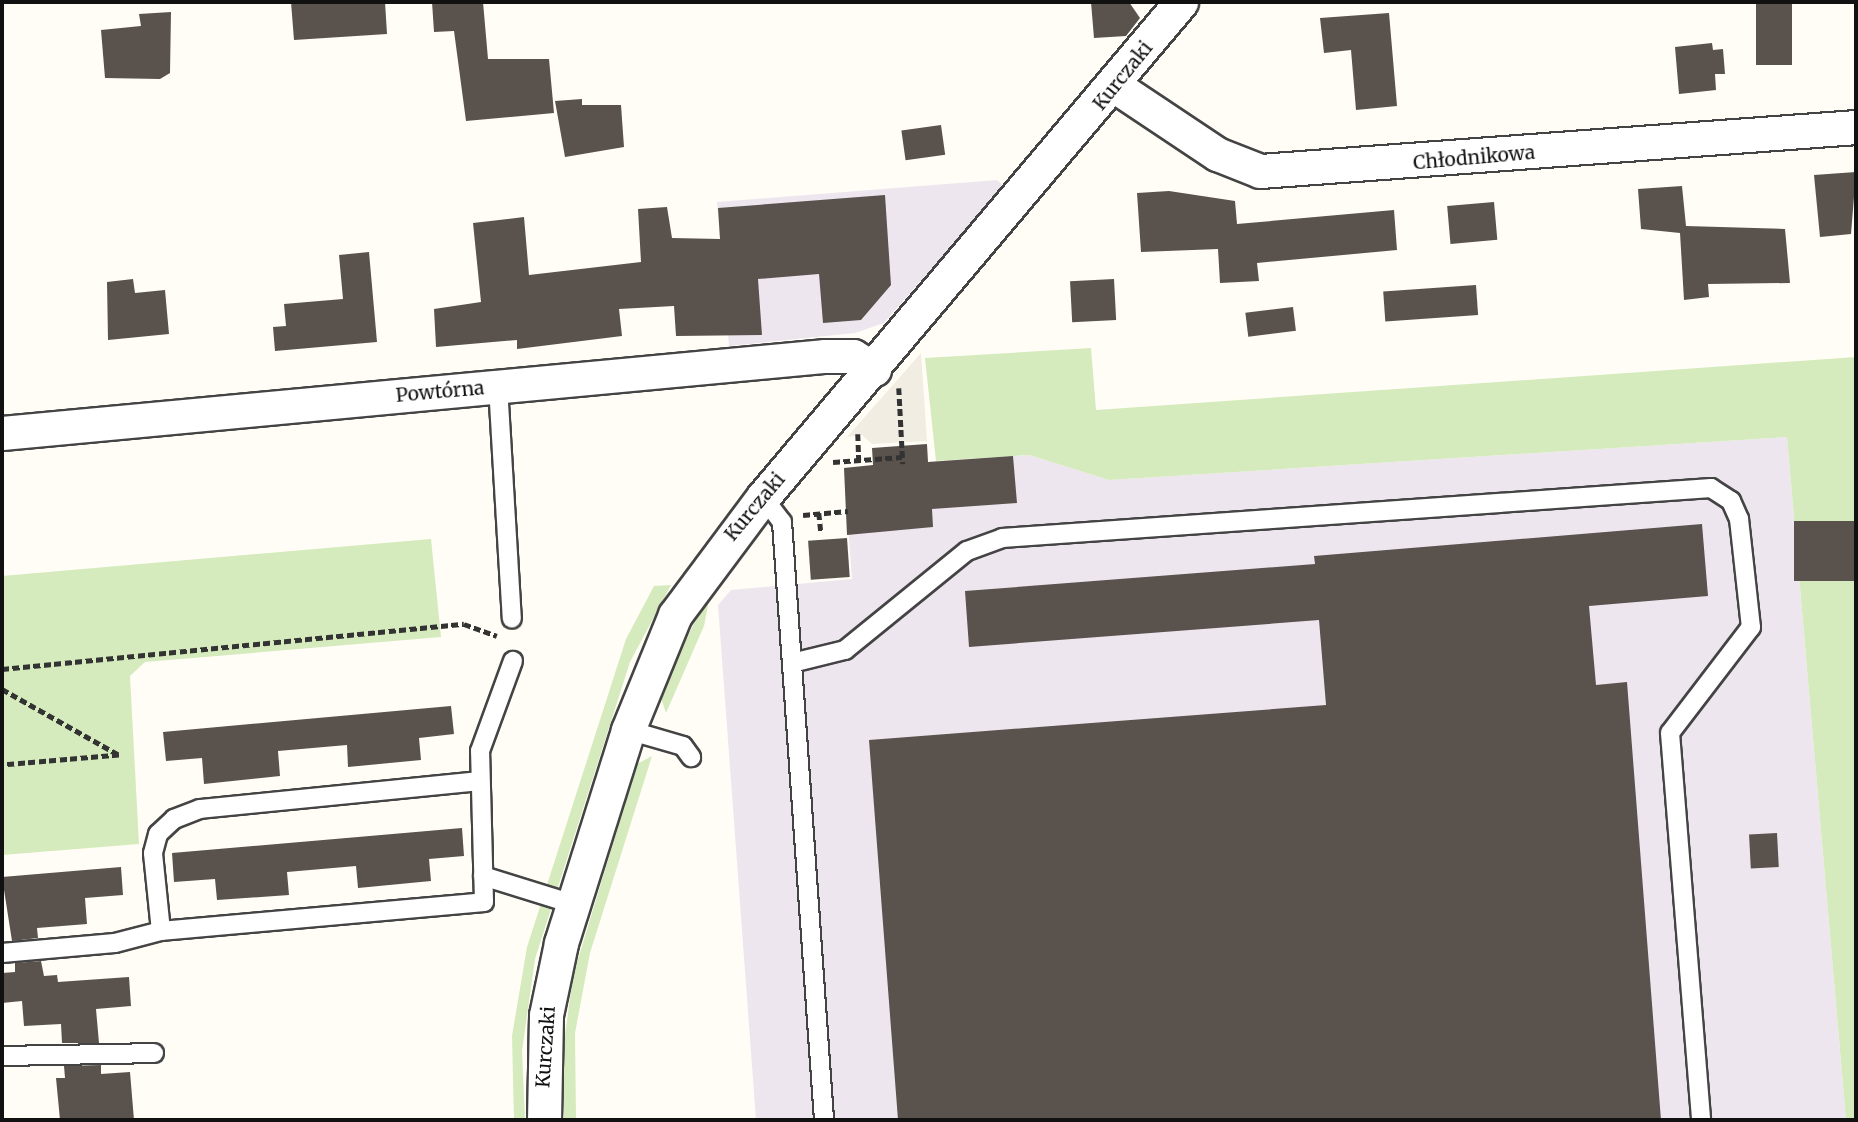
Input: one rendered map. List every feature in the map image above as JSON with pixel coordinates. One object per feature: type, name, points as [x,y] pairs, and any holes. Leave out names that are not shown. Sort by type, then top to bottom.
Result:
[{"type":"street","name":"Kurczaki","points":[[544,1120],[546,1015],[573,904],[628,730],[675,615],[763,497],[886,376],[1181,2]]},
{"type":"street","name":"Chłodnikowa","points":[[1115,86],[1217,155],[1260,171],[1856,127]]},
{"type":"street","name":"Powtórna","points":[[2,433],[844,355],[886,376]]},
{"type":"lane","points":[[498,386],[512,619]]},
{"type":"lane","points":[[792,663],[845,650],[967,551],[1002,538],[1711,488],[1731,501],[1739,519],[1751,627],[1670,733],[1701,1120]]},
{"type":"lane","points":[[763,497],[782,522],[824,1120]]},
{"type":"lane","points":[[2,953],[115,943],[161,931],[484,902],[479,781],[481,739],[513,661]]},
{"type":"lane","points":[[628,730],[683,746],[691,757]]},
{"type":"lane","points":[[161,931],[153,853],[158,834],[174,819],[200,809],[479,781]]},
{"type":"lane","points":[[483,876],[573,904]]},
{"type":"lane","points":[[2,1056],[153,1054]]},
{"type":"path","points":[[886,376],[903,464]]},
{"type":"path","points":[[856,428],[859,460]]},
{"type":"path","points":[[828,463],[902,457]]},
{"type":"path","points":[[800,505],[801,515],[848,511]]},
{"type":"path","points":[[819,513],[821,533]]},
{"type":"path","points":[[2,668],[464,624],[504,637],[512,619]]},
{"type":"path","points":[[2,688],[119,755],[2,765]]},
{"type":"shaded area","points":[[997,180],[1004,186],[884,323],[855,333],[729,346],[717,202]]},
{"type":"shaded area","points":[[921,353],[927,441],[872,444],[862,435],[847,437]]},
{"type":"shaded area","points":[[1787,437],[1846,1120],[756,1120],[718,605],[731,590],[852,579],[844,468],[1029,455],[1109,480]]},
{"type":"green space","points":[[1091,348],[1096,410],[1856,357],[1856,1120],[1846,1120],[1787,437],[1109,480],[1029,455],[936,461],[925,358]]},
{"type":"green space","points":[[431,539],[441,637],[145,662],[130,676],[139,844],[2,855],[2,576]]},
{"type":"green space","points":[[671,585],[630,662],[535,959],[522,1051],[525,1120],[514,1120],[512,1036],[527,947],[626,639],[654,586]]},
{"type":"green space","points":[[711,590],[704,626],[666,713],[660,695],[665,681]]},
{"type":"green space","points":[[652,756],[590,953],[575,1033],[576,1120],[564,1120],[563,1050],[573,976],[637,764]]},
{"type":"building","points":[[291,2],[385,2],[387,34],[294,40]]},
{"type":"building","points":[[432,2],[483,2],[488,59],[549,59],[554,113],[466,121],[454,31],[434,32]]},
{"type":"building","points":[[1091,2],[1129,2],[1140,18],[1126,36],[1094,38]]},
{"type":"building","points":[[1756,2],[1792,2],[1792,65],[1756,65]]},
{"type":"building","points":[[171,12],[170,73],[160,79],[105,78],[101,30],[141,26],[139,14]]},
{"type":"building","points":[[1389,13],[1397,106],[1356,110],[1351,50],[1324,53],[1320,18]]},
{"type":"building","points":[[1712,43],[1713,50],[1723,49],[1725,74],[1715,74],[1716,90],[1679,94],[1675,47]]},
{"type":"building","points":[[582,99],[582,105],[621,105],[624,147],[565,157],[555,101]]},
{"type":"building","points":[[941,125],[945,155],[906,160],[901,131]]},
{"type":"building","points":[[1856,172],[1851,234],[1820,237],[1814,175]]},
{"type":"building","points":[[1682,186],[1686,226],[1785,229],[1790,283],[1708,284],[1709,297],[1684,300],[1680,233],[1641,229],[1638,189]]},
{"type":"building","points":[[1169,191],[1235,201],[1237,224],[1394,210],[1397,250],[1257,263],[1259,281],[1220,283],[1218,249],[1141,252],[1137,193]]},
{"type":"building","points":[[885,195],[891,285],[861,320],[823,323],[819,274],[758,279],[762,335],[676,336],[674,306],[619,309],[622,336],[517,349],[517,340],[436,347],[434,309],[481,302],[473,223],[524,217],[529,275],[641,262],[638,209],[667,207],[672,238],[720,239],[718,208]]},
{"type":"building","points":[[1494,202],[1497,240],[1450,244],[1447,206]]},
{"type":"building","points":[[369,252],[377,342],[275,351],[273,327],[286,326],[284,304],[343,299],[339,255]]},
{"type":"building","points":[[133,279],[135,293],[165,290],[169,334],[108,340],[107,282]]},
{"type":"building","points":[[1114,279],[1116,320],[1072,322],[1070,281]]},
{"type":"building","points":[[1476,285],[1478,315],[1385,321],[1383,291]]},
{"type":"building","points":[[1293,307],[1296,331],[1248,337],[1245,313]]},
{"type":"building","points":[[927,444],[928,462],[1013,456],[1017,503],[932,509],[933,527],[847,535],[844,468],[873,465],[872,448]]},
{"type":"building","points":[[1794,521],[1856,521],[1856,581],[1794,581]]},
{"type":"building","points":[[1702,524],[1708,596],[1589,606],[1596,685],[1627,682],[1661,1120],[898,1120],[869,740],[1326,705],[1319,620],[969,647],[965,591],[1315,564],[1314,556]]},
{"type":"building","points":[[847,538],[850,577],[811,580],[808,541]]},
{"type":"building","points":[[451,706],[454,734],[419,738],[421,760],[348,767],[347,745],[278,751],[280,776],[204,784],[202,758],[166,761],[163,732]]},
{"type":"building","points":[[462,828],[464,856],[429,859],[431,881],[358,888],[356,866],[287,872],[289,895],[217,900],[215,879],[174,882],[172,853]]},
{"type":"building","points":[[1777,833],[1779,867],[1751,868],[1749,834]]},
{"type":"building","points":[[121,867],[123,895],[85,898],[87,924],[37,928],[38,938],[12,941],[2,877]]},
{"type":"building","points":[[41,961],[44,976],[57,975],[58,982],[129,977],[131,1006],[96,1009],[99,1043],[62,1043],[61,1024],[24,1026],[22,1001],[2,1003],[2,973],[15,972],[15,963]]},
{"type":"building","points":[[101,1065],[101,1074],[130,1072],[134,1120],[60,1120],[56,1078],[65,1078],[64,1066]]}]
